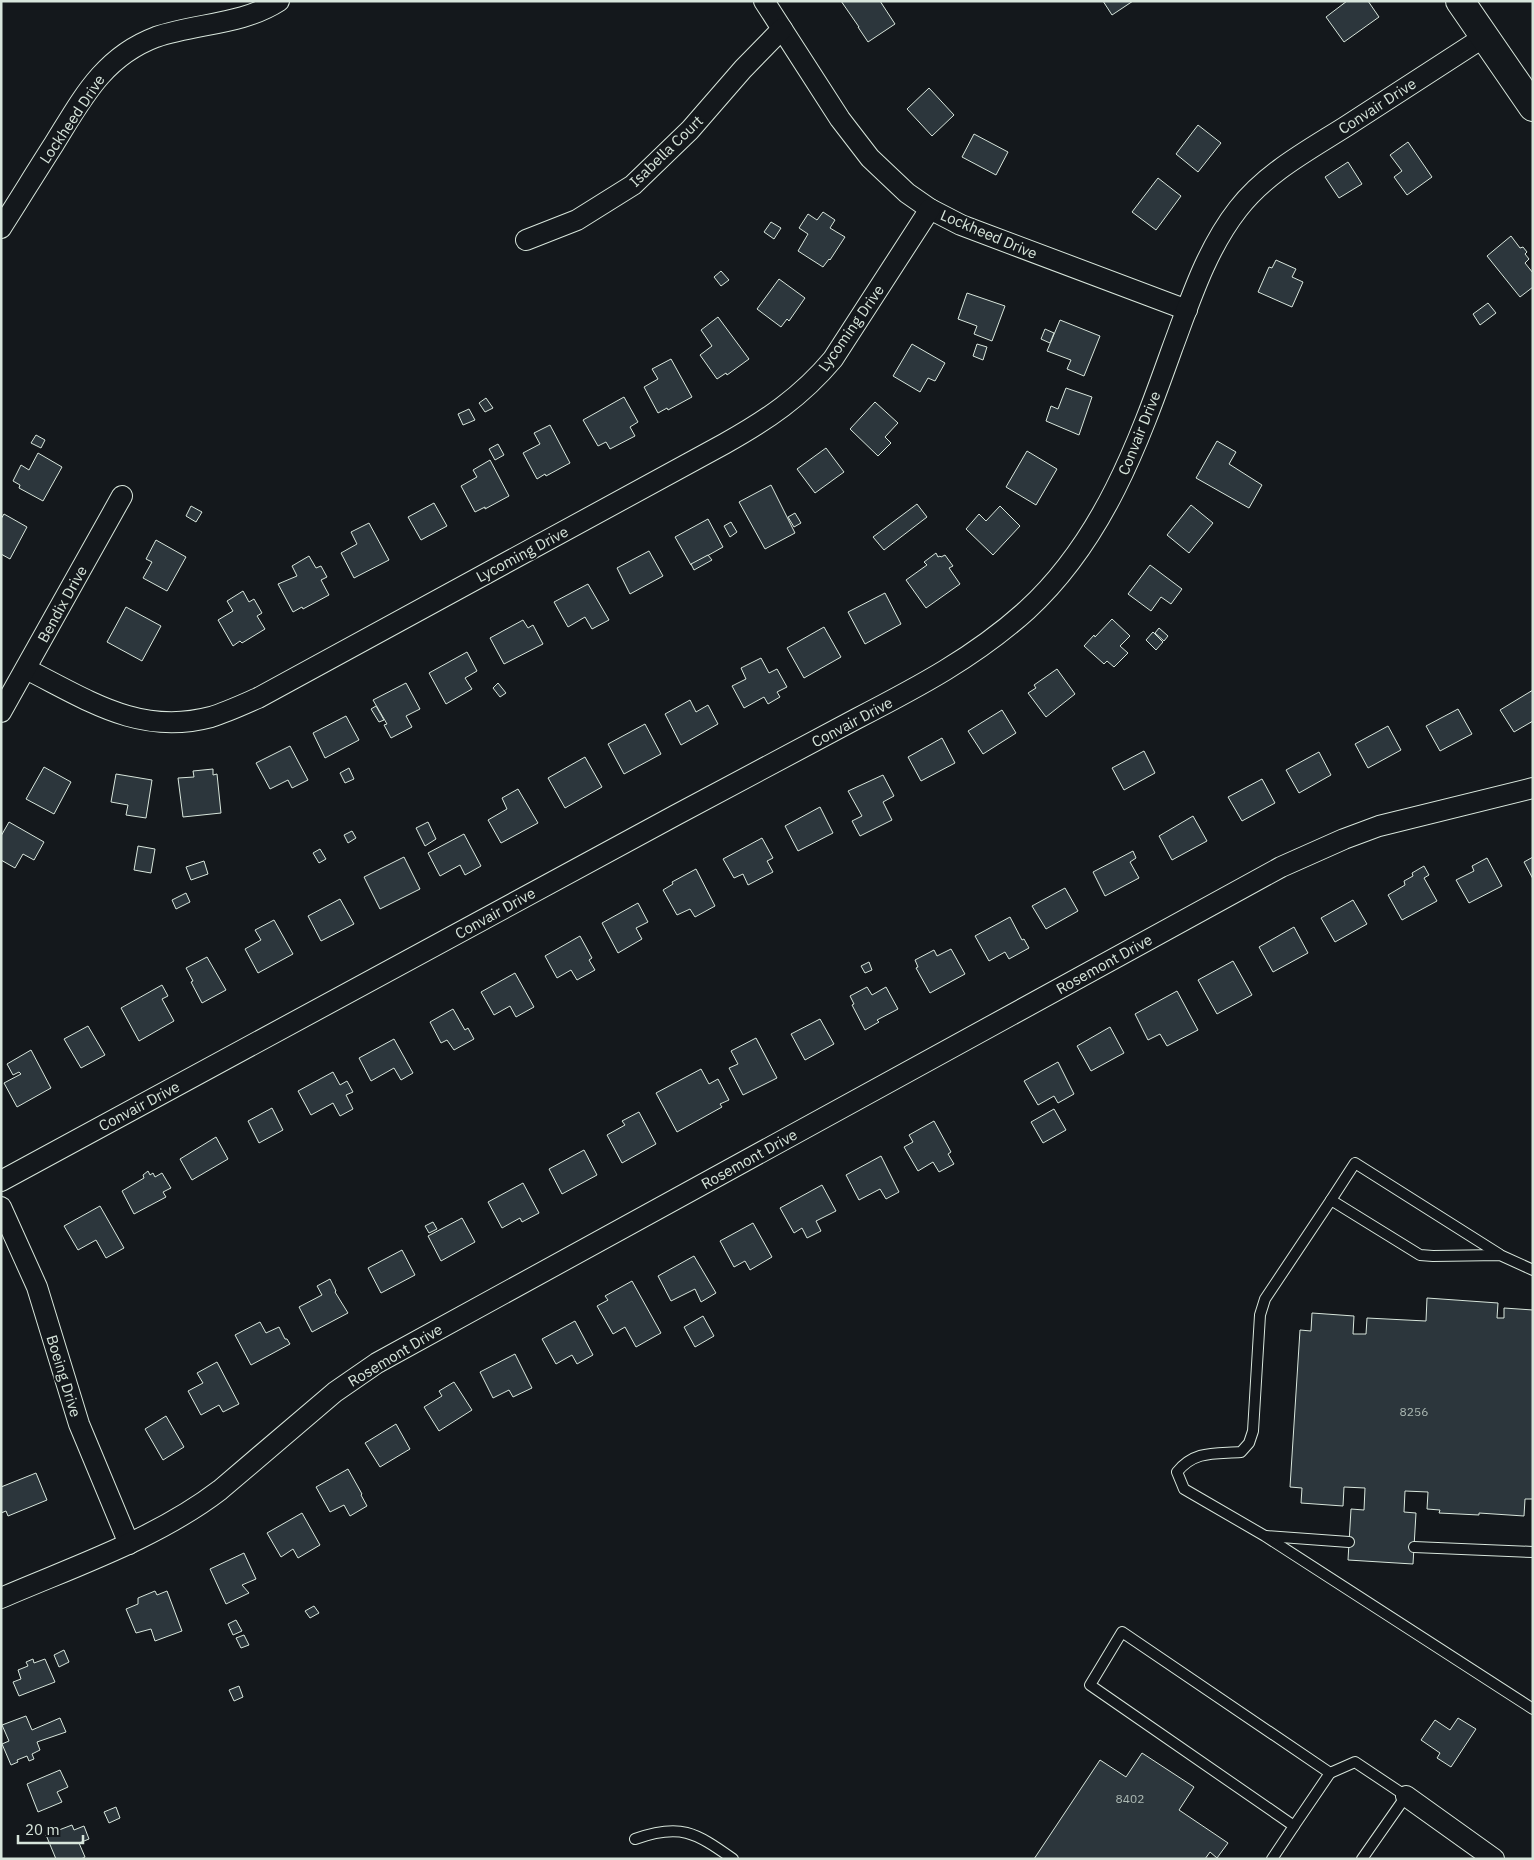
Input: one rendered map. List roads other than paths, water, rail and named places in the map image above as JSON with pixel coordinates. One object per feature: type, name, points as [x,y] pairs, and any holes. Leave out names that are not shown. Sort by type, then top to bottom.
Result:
[{"type":"street","name":"Lockheed Drive","points":[[1,228],[91,85],[111,64],[136,46],[162,35],[244,18],[260,12],[279,1]]},
{"type":"street","name":"Lockheed Drive","points":[[764,1],[854,139],[887,176],[907,193],[930,209],[1006,243],[1186,310]]},
{"type":"street","points":[[1460,1],[1533,107]]},
{"type":"street","name":"Isabella Court","points":[[526,240],[577,220],[633,185],[690,130],[743,69],[782,29]]},
{"type":"street","name":"Convair Drive","points":[[1,1181],[662,822],[916,687],[981,648],[1033,604],[1072,561],[1105,510],[1129,462],[1186,310],[1210,255],[1237,210],[1260,186],[1297,158],[1484,37]]},
{"type":"street","name":"Lycoming Drive","points":[[26,669],[108,710],[134,719],[158,722],[185,721],[210,717],[258,698],[724,444],[796,398],[833,359],[930,209]]},
{"type":"street","name":"Bendix Drive","points":[[1,712],[122,496]]},
{"type":"street","name":"Rosemont Drive","points":[[1,1598],[129,1544],[201,1505],[240,1475],[335,1392],[377,1363],[1274,872],[1329,846],[1379,826],[1533,788]]},
{"type":"street","name":"Boeing Drive","points":[[1,1207],[37,1287],[79,1424],[129,1544]]},
{"type":"street","points":[[1406,1796],[1494,1859]]},
{"type":"lane","points":[[1533,1270],[1500,1255],[1355,1163],[1265,1299],[1260,1316],[1253,1432],[1248,1443],[1241,1452],[1202,1455],[1190,1459],[1177,1472],[1184,1489],[1265,1536],[1533,1709]]},
{"type":"lane","points":[[1332,1200],[1420,1255],[1500,1255]]},
{"type":"lane","points":[[1265,1536],[1349,1542]]},
{"type":"lane","points":[[1414,1547],[1533,1552]]},
{"type":"lane","points":[[1294,1826],[1090,1685],[1122,1632],[1330,1773]]},
{"type":"lane","points":[[1272,1859],[1330,1773],[1355,1762],[1406,1796],[1362,1859]]},
{"type":"lane","points":[[635,1839],[656,1831],[675,1830],[707,1841],[733,1859]]}]
